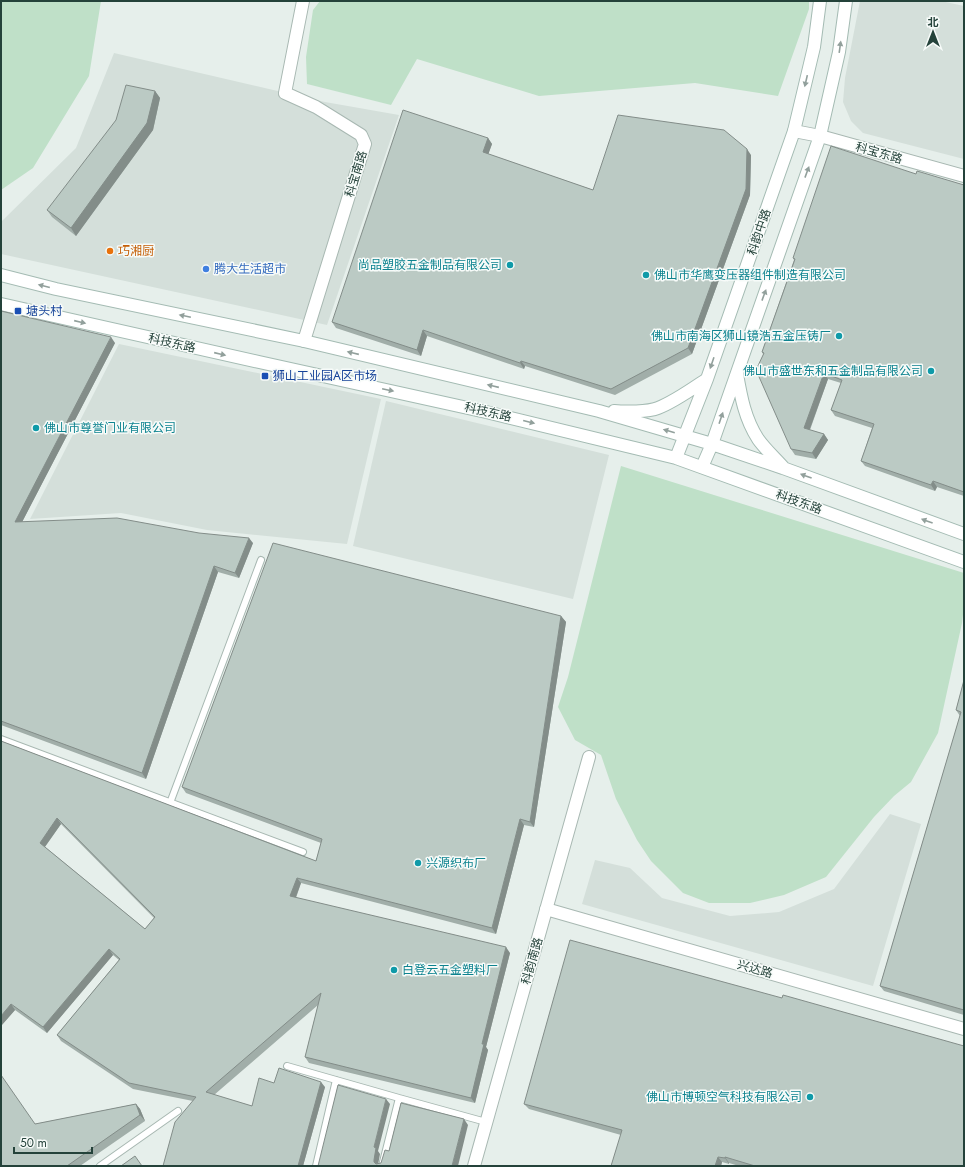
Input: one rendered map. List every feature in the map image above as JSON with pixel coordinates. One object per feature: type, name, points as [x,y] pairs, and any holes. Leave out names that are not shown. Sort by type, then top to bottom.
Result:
[{"type":"main road","name":"科宝南路","points":[[303,1],[285,93],[316,107],[361,135],[365,144],[304,341]]},
{"type":"main road","name":"科韵中路","points":[[676,458],[707,379],[794,131],[814,47],[820,1]]},
{"type":"main road","points":[[702,467],[712,444],[820,136],[839,52],[846,1]]},
{"type":"main road","name":"科宝东路","points":[[794,131],[820,136],[964,176]]},
{"type":"main road","points":[[1,275],[56,289],[304,341],[599,411],[712,444],[784,468],[964,534]]},
{"type":"main road","name":"科技东路","points":[[1,304],[486,412],[676,458],[964,562]]},
{"type":"main road","points":[[737,371],[741,397],[748,422],[758,440],[784,468]]},
{"type":"main road","points":[[599,411],[628,412],[657,408],[687,392],[707,379]]},
{"type":"main road","name":"科韵南路","points":[[474,1166],[589,757]]},
{"type":"main road","name":"兴达路","points":[[546,909],[964,1029]]},
{"type":"lane","points":[[170,803],[260,560]]},
{"type":"lane","points":[[1,739],[303,852]]},
{"type":"lane","points":[[287,1066],[486,1122]]},
{"type":"lane","points":[[316,1166],[336,1080]]},
{"type":"lane","points":[[382,1166],[398,1098]]},
{"type":"lane","points":[[100,1166],[178,1111]]},
{"type":"shaded area","points":[[860,1],[941,1],[964,6],[964,159],[863,133],[851,121],[843,102],[845,78]]},
{"type":"shaded area","points":[[114,53],[325,102],[399,115],[327,325],[1,254],[1,222],[76,148]]},
{"type":"shaded area","points":[[119,344],[381,399],[347,544],[207,530],[121,513],[30,519]]},
{"type":"shaded area","points":[[386,401],[609,455],[573,599],[353,546]]},
{"type":"shaded area","points":[[890,814],[921,824],[873,986],[582,904],[595,860],[630,868],[662,898],[730,916],[779,912],[834,889]]},
{"type":"green space","points":[[1,1],[101,1],[89,76],[33,168],[1,190]]},
{"type":"green space","points":[[320,1],[809,1],[809,9],[778,96],[695,83],[539,96],[417,59],[391,105],[307,84],[306,57],[313,10]]},
{"type":"green space","points":[[621,466],[964,573],[964,606],[962,623],[938,733],[911,782],[894,796],[874,817],[826,877],[784,895],[750,903],[709,903],[683,893],[651,861],[637,840],[616,799],[601,755],[575,740],[558,707],[568,677]]},
{"type":"building","points":[[126,85],[155,91],[147,123],[71,228],[47,210],[116,120]]},
{"type":"building","points":[[403,110],[488,138],[483,152],[593,190],[618,115],[724,130],[747,149],[746,189],[688,348],[611,389],[521,361],[520,363],[423,330],[417,350],[332,322]]},
{"type":"building","points":[[831,146],[916,174],[917,171],[964,185],[964,492],[933,481],[931,485],[861,461],[874,424],[831,410],[842,380],[824,373],[804,428],[824,434],[812,453],[791,449],[756,370],[764,353],[762,352],[795,259],[793,258]]},
{"type":"building","points":[[1,311],[111,337],[15,522],[117,518],[199,533],[249,538],[235,573],[214,566],[142,773],[1,721]]},
{"type":"building","points":[[273,543],[561,616],[530,822],[520,819],[492,928],[297,878],[290,896],[506,947],[482,1044],[484,1044],[471,1098],[305,1057],[321,993],[206,1092],[252,1106],[259,1078],[274,1083],[279,1068],[321,1082],[298,1166],[163,1166],[175,1122],[196,1097],[129,1083],[57,1035],[120,959],[109,949],[43,1027],[11,1004],[1,1016],[1,741],[316,861],[322,839],[182,787]],"holes":[[[57,818],[155,917],[145,929],[40,843]]]},
{"type":"building","points":[[964,680],[964,1010],[880,986],[961,712],[956,710]]},
{"type":"building","points":[[570,940],[782,998],[783,995],[964,1046],[964,1166],[755,1166],[725,1157],[718,1157],[715,1166],[611,1166],[622,1130],[524,1104]]},
{"type":"building","points":[[1,1075],[35,1124],[136,1104],[140,1115],[67,1166],[1,1166]]},
{"type":"building","points":[[338,1085],[386,1099],[374,1147],[376,1148],[374,1162],[376,1164],[381,1163],[385,1150],[389,1151],[401,1103],[464,1119],[452,1166],[318,1166]]},
{"type":"building","points":[[135,1156],[142,1166],[121,1166]]},
{"type":"place","name":"巧湘厨","points":[[110,251]]},
{"type":"place","name":"尚品塑胶五金制品有限公司","points":[[510,265]]},
{"type":"place","name":"腾大生活超市","points":[[206,269]]},
{"type":"place","name":"佛山市华鹰变压器组件制造有限公司","points":[[646,275]]},
{"type":"place","name":"塘头村","points":[[18,311]]},
{"type":"place","name":"佛山市南海区狮山镜浩五金压铸厂","points":[[839,336]]},
{"type":"place","name":"佛山市盛世东和五金制品有限公司","points":[[931,371]]},
{"type":"place","name":"狮山工业园A区市场","points":[[265,376]]},
{"type":"place","name":"佛山市尊誉门业有限公司","points":[[36,428]]},
{"type":"place","name":"兴源织布厂","points":[[418,863]]},
{"type":"place","name":"白登云五金塑料厂","points":[[394,970]]},
{"type":"place","name":"佛山市博顿空气科技有限公司","points":[[810,1097]]}]
